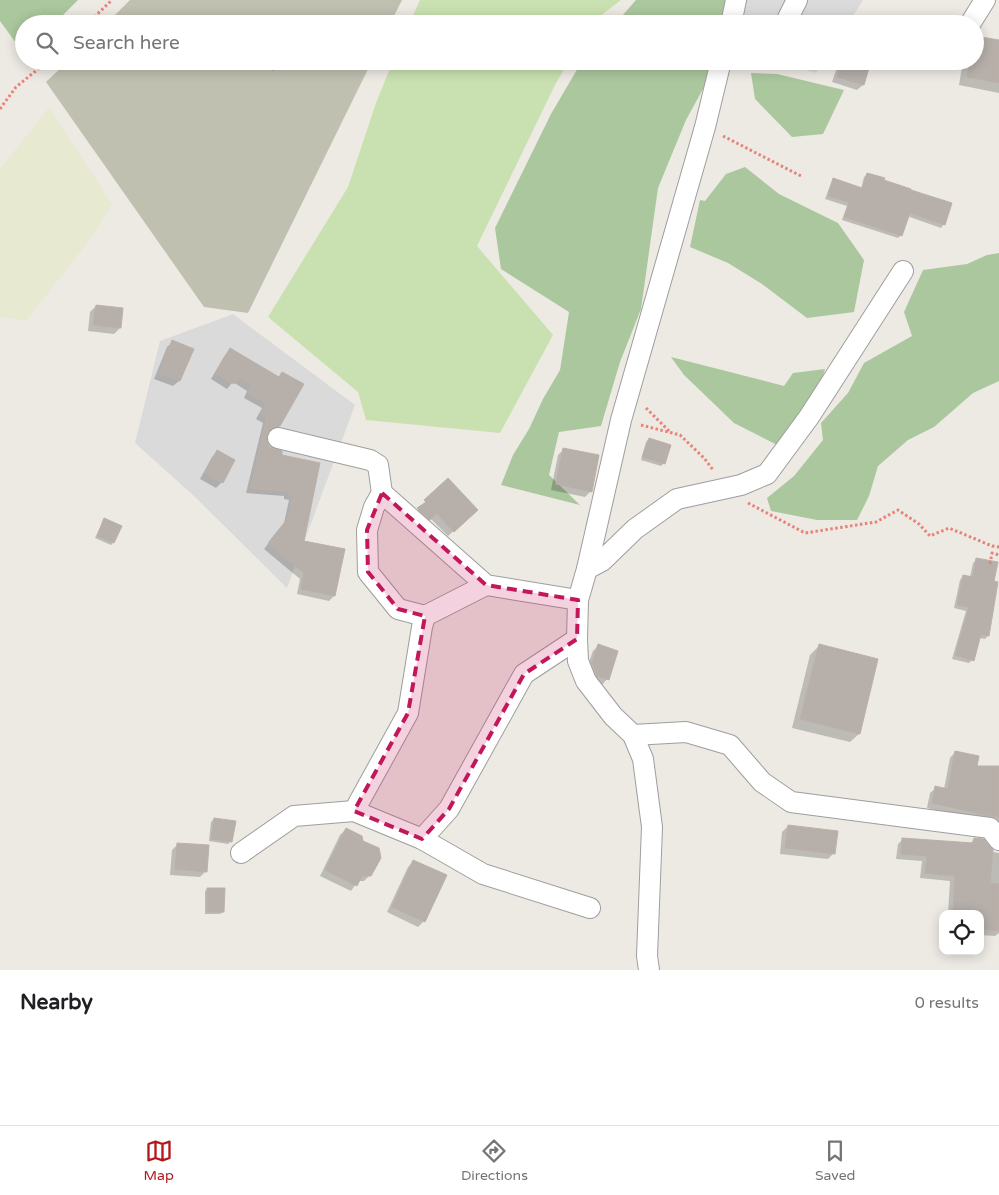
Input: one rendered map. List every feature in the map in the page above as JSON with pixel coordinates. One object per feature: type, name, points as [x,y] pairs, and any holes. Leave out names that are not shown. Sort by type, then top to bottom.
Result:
[{"type":"street","points":[[732,15],[736,0]]},
{"type":"street","points":[[790,15],[797,0]]},
{"type":"street","points":[[976,15],[985,0]]},
{"type":"street","points":[[649,970],[647,956],[652,827],[643,758],[633,735],[613,716],[586,681],[578,661],[576,639],[578,600],[587,569],[621,420],[705,127],[719,70]]},
{"type":"street","points":[[587,569],[602,561],[635,529],[677,499],[740,485],[767,474],[809,417],[904,270]]},
{"type":"street","points":[[278,438],[370,460],[378,465],[382,493],[374,507],[367,530],[368,572],[398,609],[425,616],[486,585]]},
{"type":"street","points":[[382,493],[486,585],[578,600]]},
{"type":"street","points":[[354,811],[408,713],[425,616]]},
{"type":"street","points":[[422,839],[449,809],[524,674],[576,639]]},
{"type":"street","points":[[633,735],[686,732],[730,746],[762,782],[791,802],[990,828],[999,840]]},
{"type":"street","points":[[241,853],[294,816],[354,811],[422,839],[483,874],[590,908]]},
{"type":"path","points":[[96,15],[112,0]]},
{"type":"path","points":[[0,109],[16,87],[37,70]]},
{"type":"path","points":[[705,127],[801,176]]},
{"type":"path","points":[[644,406],[670,433]]},
{"type":"path","points":[[621,420],[680,435],[704,458],[720,481],[738,496],[758,509],[805,533],[876,522],[898,510],[920,524],[930,536],[949,528],[992,546],[999,547]]},
{"type":"path","points":[[990,564],[992,553],[999,555]]},
{"type":"highlighted area","points":[[382,493],[486,585],[578,600],[577,639],[524,674],[449,809],[422,839],[354,811],[408,713],[425,616],[398,609],[368,572],[367,530]]},
{"type":"shaded area","points":[[130,0],[402,0],[394,15],[115,15]]},
{"type":"shaded area","points":[[745,0],[863,0],[854,15],[741,15]]},
{"type":"shaded area","points":[[59,70],[368,70],[248,313],[204,307],[46,82]]},
{"type":"shaded area","points":[[806,70],[818,70],[816,73]]},
{"type":"shaded area","points":[[49,108],[112,204],[91,238],[26,321],[0,317],[0,169]]},
{"type":"shaded area","points":[[233,314],[355,405],[287,588],[194,496],[135,443],[160,341]]},
{"type":"green space","points":[[0,0],[78,0],[63,15],[15,15],[15,42],[0,21]]},
{"type":"green space","points":[[420,0],[621,0],[602,15],[413,15]]},
{"type":"green space","points":[[636,0],[736,0],[732,15],[623,15]]},
{"type":"green space","points":[[389,70],[564,70],[477,246],[553,335],[500,433],[366,420],[358,392],[268,317],[348,187],[376,103]]},
{"type":"green space","points":[[577,70],[712,70],[686,120],[658,188],[641,309],[620,362],[601,426],[559,432],[549,475],[580,505],[501,485],[513,455],[560,370],[569,312],[501,269],[495,228],[551,114]]},
{"type":"green space","points":[[751,73],[777,74],[844,90],[823,134],[792,137],[755,99]]},
{"type":"green space","points":[[745,167],[779,194],[838,223],[864,260],[854,312],[807,318],[762,284],[728,263],[690,247],[700,200],[705,201],[726,174]]},
{"type":"green space","points":[[999,253],[999,381],[973,393],[934,427],[908,440],[878,466],[869,496],[857,520],[817,520],[771,511],[767,498],[794,476],[823,440],[821,423],[848,393],[864,363],[912,336],[904,312],[923,270],[967,264],[987,255]]},
{"type":"green space","points":[[671,357],[784,386],[793,373],[825,369],[812,413],[781,447],[734,423],[684,375]]},
{"type":"building","points":[[984,38],[999,40],[999,83],[967,77],[968,70],[984,70]]},
{"type":"building","points":[[839,70],[868,70],[864,85],[837,77]]},
{"type":"building","points":[[867,173],[952,203],[945,225],[910,213],[902,236],[844,217],[849,202],[828,196],[833,178],[862,188]]},
{"type":"building","points":[[96,305],[123,308],[121,328],[93,325]]},
{"type":"building","points":[[172,340],[194,349],[180,381],[159,373]]},
{"type":"building","points":[[230,348],[279,377],[282,372],[304,384],[280,426],[269,430],[267,441],[270,447],[282,451],[282,455],[320,463],[304,541],[345,549],[335,596],[301,589],[304,573],[268,543],[289,517],[293,495],[288,494],[289,491],[251,488],[267,417],[260,413],[267,403],[248,393],[252,385],[239,377],[234,384],[215,373]]},
{"type":"building","points":[[649,438],[671,445],[665,464],[642,457]]},
{"type":"building","points":[[563,448],[599,455],[592,492],[556,484]]},
{"type":"building","points":[[217,450],[235,460],[223,483],[205,473]]},
{"type":"building","points":[[448,478],[478,510],[454,532],[437,514],[430,520],[417,508],[426,502],[424,500]]},
{"type":"building","points":[[104,518],[122,526],[114,543],[97,536]]},
{"type":"building","points":[[976,558],[998,562],[994,581],[998,582],[989,636],[981,634],[974,661],[955,655],[969,607],[957,605],[963,575],[973,577]]},
{"type":"building","points":[[598,644],[618,651],[609,680],[597,676],[592,663]]},
{"type":"building","points":[[819,644],[878,659],[860,734],[800,719]]},
{"type":"building","points":[[955,751],[979,756],[977,766],[999,766],[999,817],[977,814],[932,803],[935,786],[948,789]]},
{"type":"building","points":[[214,818],[236,821],[232,842],[211,839]]},
{"type":"building","points":[[788,825],[838,831],[835,854],[785,848]]},
{"type":"building","points":[[346,828],[362,836],[363,841],[379,848],[381,858],[371,876],[362,876],[357,886],[325,870]]},
{"type":"building","points":[[902,838],[973,843],[974,838],[984,839],[993,850],[990,883],[999,884],[999,931],[984,929],[984,910],[953,910],[955,876],[925,873],[927,856],[901,854]]},
{"type":"building","points":[[177,843],[209,845],[207,872],[175,869]]},
{"type":"building","points":[[413,860],[447,875],[425,922],[392,907]]},
{"type":"building","points":[[207,888],[225,888],[224,912],[207,912]]}]
